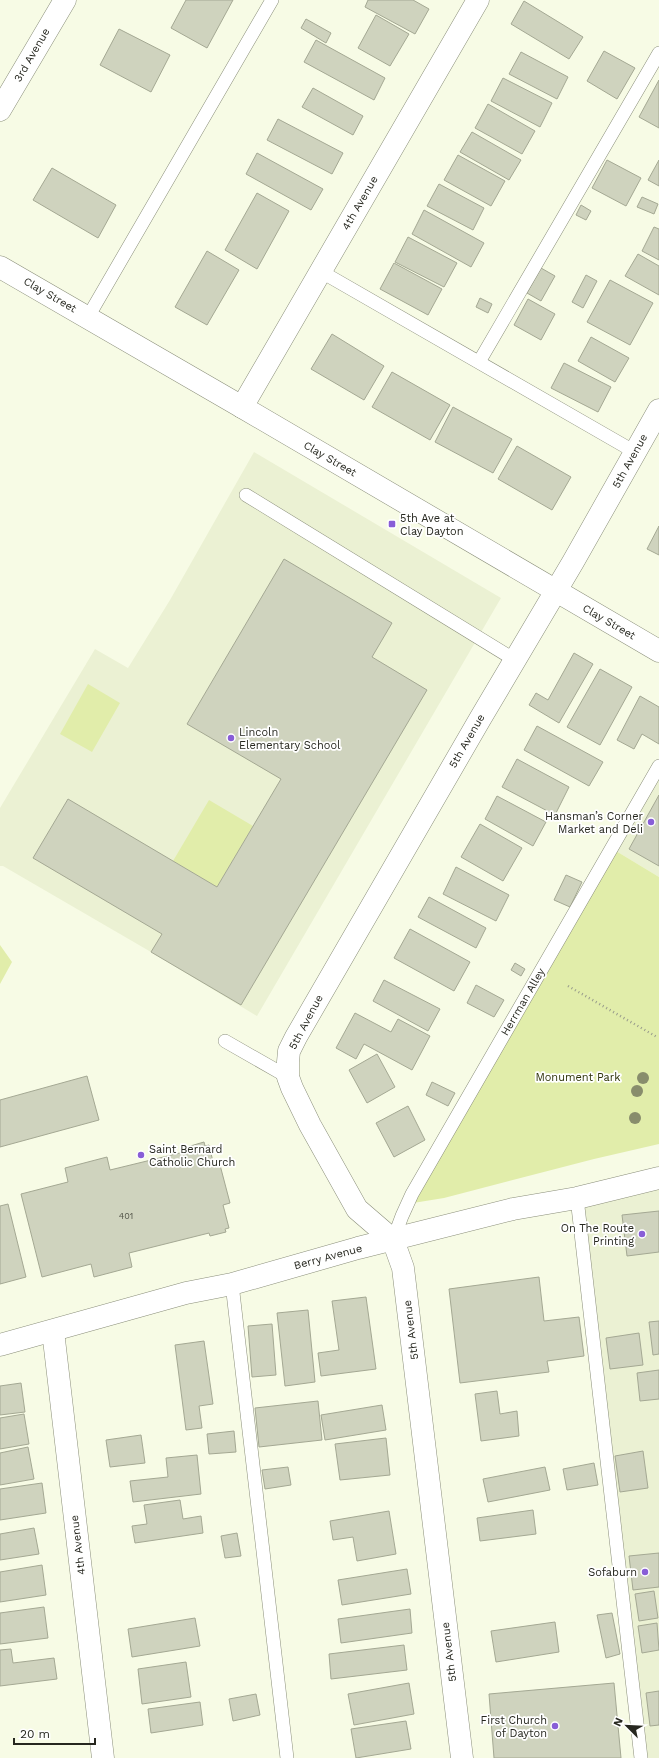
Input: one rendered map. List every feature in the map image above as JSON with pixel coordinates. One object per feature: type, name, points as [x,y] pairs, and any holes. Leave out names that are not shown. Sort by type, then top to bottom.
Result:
[{"type":"street","name":"3rd Avenue","points":[[0,110],[65,0]]},
{"type":"street","name":"4th Avenue","points":[[242,407],[478,0]]},
{"type":"street","name":"Clay Street","points":[[0,267],[659,651]]},
{"type":"street","name":"5th Avenue","points":[[462,1758],[403,1268],[393,1240],[357,1210],[310,1125],[288,1077],[289,1051],[296,1036],[556,591],[659,410]]},
{"type":"street","name":"Berry Avenue","points":[[0,1345],[186,1293],[232,1284],[358,1248],[513,1210],[577,1198],[659,1178]]},
{"type":"street","name":"4th Avenue","points":[[53,1331],[103,1758]]},
{"type":"lane","points":[[88,318],[272,0]]},
{"type":"lane","points":[[479,362],[659,53]]},
{"type":"lane","points":[[320,271],[635,452]]},
{"type":"lane","points":[[246,495],[515,660]]},
{"type":"lane","name":"Herrman Alley","points":[[393,1240],[412,1194],[659,766]]},
{"type":"lane","points":[[225,1041],[288,1077]]},
{"type":"lane","points":[[577,1198],[641,1758]]},
{"type":"lane","points":[[232,1284],[287,1758]]},
{"type":"path","points":[[568,986],[657,1037]]},
{"type":"shaded area","name":"Lincoln Elementary School","points":[[254,452],[501,598],[257,1016],[151,952],[3,866],[0,866],[0,808],[95,649],[128,668],[170,600]]},
{"type":"shaded area","points":[[659,778],[659,877],[616,851]]},
{"type":"shaded area","points":[[659,1178],[659,1758],[641,1758],[577,1198]]},
{"type":"green space","points":[[88,684],[120,703],[92,752],[60,734]]},
{"type":"green space","points":[[209,800],[253,826],[217,887],[173,861]]},
{"type":"green space","name":"Monument Park","points":[[616,851],[659,877],[659,1144],[594,1159],[444,1198],[413,1203]]},
{"type":"green space","points":[[0,945],[12,962],[0,984]]},
{"type":"building","points":[[186,0],[233,0],[207,48],[171,28]]},
{"type":"building","points":[[368,0],[413,0],[429,9],[415,34],[365,7]]},
{"type":"building","points":[[524,1],[583,37],[569,59],[511,24]]},
{"type":"building","points":[[376,15],[409,34],[390,66],[358,48]]},
{"type":"building","points":[[306,19],[331,33],[326,43],[301,28]]},
{"type":"building","points":[[119,29],[170,55],[151,92],[100,65]]},
{"type":"building","points":[[316,40],[385,78],[374,100],[304,62]]},
{"type":"building","points":[[604,51],[635,68],[617,99],[587,81]]},
{"type":"building","points":[[521,52],[568,77],[557,99],[509,74]]},
{"type":"building","points":[[503,78],[552,103],[540,127],[491,101]]},
{"type":"building","points":[[659,80],[659,128],[639,117]]},
{"type":"building","points":[[313,88],[363,116],[353,135],[302,107]]},
{"type":"building","points":[[488,104],[535,131],[522,154],[475,128]]},
{"type":"building","points":[[278,119],[343,153],[332,174],[267,140]]},
{"type":"building","points":[[472,132],[521,160],[509,180],[460,152]]},
{"type":"building","points":[[257,153],[323,189],[311,210],[246,174]]},
{"type":"building","points":[[458,155],[505,181],[491,206],[444,180]]},
{"type":"building","points":[[607,160],[641,178],[626,206],[592,188]]},
{"type":"building","points":[[659,160],[659,186],[648,180]]},
{"type":"building","points":[[52,168],[116,205],[98,238],[33,200]]},
{"type":"building","points":[[439,184],[484,208],[473,230],[427,206]]},
{"type":"building","points":[[257,193],[289,211],[257,269],[225,250]]},
{"type":"building","points":[[642,197],[658,204],[654,214],[637,207]]},
{"type":"building","points":[[581,205],[591,211],[586,220],[576,215]]},
{"type":"building","points":[[424,210],[484,243],[471,267],[412,234]]},
{"type":"building","points":[[654,227],[659,229],[659,260],[642,251]]},
{"type":"building","points":[[408,237],[457,263],[444,287],[395,262]]},
{"type":"building","points":[[207,251],[239,270],[207,325],[175,307]]},
{"type":"building","points":[[638,254],[659,266],[659,295],[625,276]]},
{"type":"building","points":[[394,263],[442,289],[428,315],[380,289]]},
{"type":"building","points":[[541,268],[555,276],[541,301],[527,293]]},
{"type":"building","points":[[586,275],[597,281],[583,308],[572,302]]},
{"type":"building","points":[[610,280],[653,303],[630,345],[587,322]]},
{"type":"building","points":[[480,298],[492,304],[488,313],[476,307]]},
{"type":"building","points":[[528,299],[555,314],[541,340],[514,325]]},
{"type":"building","points":[[332,334],[384,366],[364,400],[311,369]]},
{"type":"building","points":[[591,337],[629,358],[615,382],[578,361]]},
{"type":"building","points":[[564,363],[611,387],[598,412],[551,388]]},
{"type":"building","points":[[392,372],[450,405],[430,440],[372,407]]},
{"type":"building","points":[[453,407],[512,439],[493,473],[435,442]]},
{"type":"building","points":[[517,446],[571,477],[552,510],[498,479]]},
{"type":"building","points":[[659,526],[659,555],[647,549]]},
{"type":"building","points":[[284,559],[392,623],[372,657],[427,690],[241,1005],[151,952],[162,934],[33,858],[68,799],[217,887],[281,779],[187,724]]},
{"type":"building","points":[[574,653],[593,664],[559,723],[529,705],[536,693],[548,700]]},
{"type":"building","points":[[600,669],[632,687],[600,745],[567,727]]},
{"type":"building","points":[[640,696],[659,707],[659,744],[642,734],[634,749],[617,740]]},
{"type":"building","points":[[537,726],[603,762],[589,786],[524,750]]},
{"type":"building","points":[[517,759],[569,787],[555,815],[502,787]]},
{"type":"building","name":"Hansman’s Corner Market and Deli","points":[[659,795],[659,866],[629,849]]},
{"type":"building","points":[[497,796],[546,822],[533,846],[485,819]]},
{"type":"building","points":[[480,824],[522,848],[503,881],[461,857]]},
{"type":"building","points":[[456,867],[509,895],[496,921],[443,894]]},
{"type":"building","points":[[566,875],[582,882],[570,907],[554,900]]},
{"type":"building","points":[[429,897],[486,928],[476,948],[418,917]]},
{"type":"building","points":[[410,929],[470,962],[454,991],[394,958]]},
{"type":"building","points":[[515,963],[525,969],[521,976],[511,970]]},
{"type":"building","points":[[384,980],[440,1009],[428,1031],[373,1001]]},
{"type":"building","points":[[476,985],[504,1000],[494,1017],[467,1003]]},
{"type":"building","points":[[355,1013],[391,1032],[398,1019],[430,1036],[412,1070],[364,1044],[356,1059],[336,1048]]},
{"type":"building","points":[[377,1054],[395,1087],[367,1103],[349,1070]]},
{"type":"building","points":[[87,1076],[99,1120],[0,1147],[0,1100]]},
{"type":"building","points":[[432,1082],[455,1093],[448,1106],[426,1095]]},
{"type":"building","points":[[408,1106],[425,1140],[394,1157],[376,1123]]},
{"type":"building","points":[[204,1142],[205,1146],[209,1145],[214,1166],[220,1165],[230,1203],[223,1205],[229,1228],[225,1229],[226,1232],[210,1236],[209,1233],[129,1253],[132,1267],[94,1277],[91,1264],[42,1277],[21,1194],[68,1182],[65,1168],[107,1157],[110,1170],[188,1151],[187,1147]]},
{"type":"building","points":[[8,1204],[26,1277],[0,1284],[0,1206]]},
{"type":"building","name":"On The Route Printing","points":[[659,1211],[659,1252],[627,1256],[622,1215]]},
{"type":"building","points":[[539,1277],[544,1321],[579,1317],[584,1356],[547,1361],[549,1372],[460,1383],[449,1289]]},
{"type":"building","points":[[366,1297],[376,1369],[321,1376],[318,1353],[339,1350],[332,1301]]},
{"type":"building","points":[[308,1310],[315,1382],[285,1386],[277,1313]]},
{"type":"building","points":[[659,1321],[659,1354],[653,1355],[649,1322]]},
{"type":"building","points":[[272,1324],[276,1375],[252,1377],[248,1326]]},
{"type":"building","points":[[639,1333],[643,1365],[610,1369],[606,1338]]},
{"type":"building","points":[[204,1341],[213,1404],[199,1406],[202,1428],[186,1430],[175,1345]]},
{"type":"building","points":[[659,1370],[659,1399],[640,1401],[637,1373]]},
{"type":"building","points":[[21,1383],[25,1412],[0,1415],[0,1386]]},
{"type":"building","points":[[497,1391],[500,1414],[517,1411],[519,1436],[481,1441],[475,1394]]},
{"type":"building","points":[[318,1401],[322,1440],[259,1447],[255,1408]]},
{"type":"building","points":[[382,1405],[386,1430],[325,1440],[321,1415]]},
{"type":"building","points":[[24,1414],[29,1444],[0,1449],[0,1418]]},
{"type":"building","points":[[234,1431],[236,1452],[209,1454],[207,1434]]},
{"type":"building","points":[[141,1435],[145,1463],[110,1467],[106,1440]]},
{"type":"building","points":[[386,1438],[390,1475],[340,1480],[335,1444]]},
{"type":"building","points":[[28,1447],[34,1479],[0,1485],[0,1453]]},
{"type":"building","points":[[643,1451],[648,1488],[620,1492],[615,1456]]},
{"type":"building","points":[[197,1455],[201,1494],[133,1502],[130,1481],[168,1477],[166,1458]]},
{"type":"building","points":[[594,1463],[598,1485],[567,1490],[563,1469]]},
{"type":"building","points":[[288,1467],[291,1485],[265,1489],[262,1470]]},
{"type":"building","points":[[545,1467],[550,1490],[488,1502],[483,1479]]},
{"type":"building","points":[[42,1483],[46,1513],[0,1520],[0,1489]]},
{"type":"building","points":[[180,1500],[183,1519],[201,1516],[203,1533],[135,1543],[132,1526],[147,1524],[144,1505]]},
{"type":"building","points":[[533,1510],[536,1534],[480,1541],[477,1518]]},
{"type":"building","points":[[389,1511],[396,1554],[357,1561],[353,1537],[333,1540],[330,1521]]},
{"type":"building","points":[[34,1528],[39,1554],[0,1560],[0,1534]]},
{"type":"building","points":[[237,1533],[241,1556],[225,1558],[221,1536]]},
{"type":"building","name":"Sofaburn","points":[[659,1553],[659,1587],[633,1590],[629,1556]]},
{"type":"building","points":[[42,1565],[46,1595],[0,1602],[0,1572]]},
{"type":"building","points":[[407,1569],[411,1594],[342,1605],[338,1580]]},
{"type":"building","points":[[654,1591],[658,1618],[639,1621],[635,1594]]},
{"type":"building","points":[[44,1607],[48,1638],[0,1644],[0,1613]]},
{"type":"building","points":[[410,1609],[412,1633],[341,1643],[338,1619]]},
{"type":"building","points":[[612,1613],[620,1654],[606,1658],[597,1615]]},
{"type":"building","points":[[195,1618],[200,1646],[132,1657],[128,1629]]},
{"type":"building","points":[[555,1622],[559,1652],[496,1662],[491,1631]]},
{"type":"building","points":[[657,1623],[659,1650],[642,1653],[638,1626]]},
{"type":"building","points":[[404,1645],[407,1670],[331,1679],[329,1654]]},
{"type":"building","points":[[11,1649],[13,1663],[54,1658],[57,1679],[0,1686],[0,1650]]},
{"type":"building","points":[[186,1662],[191,1697],[142,1704],[138,1669]]},
{"type":"building","points":[[409,1683],[414,1714],[354,1725],[348,1694]]},
{"type":"building","name":"First Church of Dayton","points":[[614,1683],[621,1758],[494,1758],[489,1694]]},
{"type":"building","points":[[659,1691],[659,1725],[650,1726],[646,1693]]},
{"type":"building","points":[[256,1694],[260,1715],[233,1721],[229,1699]]},
{"type":"building","points":[[200,1702],[203,1725],[151,1733],[148,1709]]},
{"type":"building","points":[[406,1721],[411,1749],[356,1758],[351,1729]]},
{"type":"place","name":"5th Ave at Clay Dayton","points":[[392,524]]},
{"type":"place","name":"Lincoln Elementary School","points":[[231,738]]},
{"type":"place","name":"Hansman’s Corner Market and Deli","points":[[651,822]]},
{"type":"place","name":"Saint Bernard Catholic Church","points":[[141,1155]]},
{"type":"place","name":"On The Route Printing","points":[[642,1234]]},
{"type":"place","name":"Sofaburn","points":[[645,1572]]},
{"type":"place","name":"First Church of Dayton","points":[[555,1726]]}]
